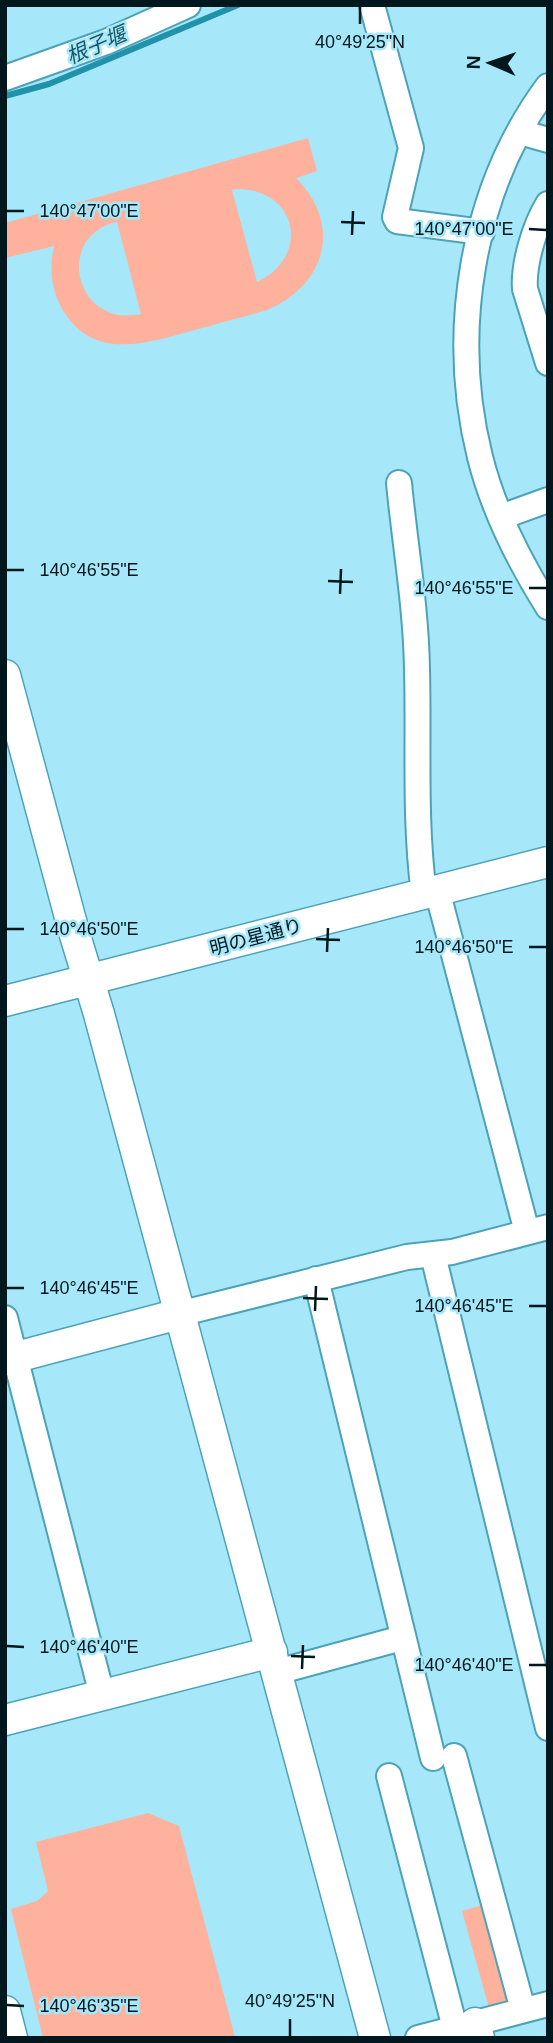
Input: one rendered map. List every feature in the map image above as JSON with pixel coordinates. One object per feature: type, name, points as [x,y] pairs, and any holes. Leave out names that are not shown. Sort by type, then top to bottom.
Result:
[{"type":"street","points":[[5,78],[106,42],[188,5]]},
{"type":"street","points":[[372,5],[411,148],[395,217],[397,221],[482,232]]},
{"type":"street","points":[[548,86],[520,132],[498,180],[470,282],[467,333],[468,383],[480,458],[501,517],[523,564],[548,607]]},
{"type":"street","points":[[520,132],[548,140]]},
{"type":"street","points":[[548,204],[537,229],[524,276],[525,289],[548,363]]},
{"type":"street","points":[[10,1359],[316,1279],[407,1257],[452,1252],[537,1230],[430,892],[417,828],[416,640],[399,483]]},
{"type":"street","points":[[501,517],[548,500]]},
{"type":"street","points":[[7,692],[89,980],[376,2038]]},
{"type":"street","name":"明の星通り","points":[[5,1001],[548,862]]},
{"type":"street","points":[[433,1255],[541,1669],[548,1728]]},
{"type":"street","points":[[316,1279],[402,1637],[523,2010]]},
{"type":"street","points":[[5,1318],[10,1359],[102,1695]]},
{"type":"street","points":[[5,1720],[102,1695],[402,1637]]},
{"type":"street","points":[[389,1776],[470,2030]]},
{"type":"street","points":[[418,2038],[470,2030],[523,2010],[548,2004]]},
{"type":"street","points":[[5,2011],[12,2038]]},
{"type":"shaded area","points":[[308,138],[317,171],[296,178],[311,196],[320,215],[323,234],[321,252],[314,270],[303,285],[287,299],[267,310],[249,315],[160,339],[124,344],[91,338],[77,328],[64,312],[52,280],[54,246],[5,258],[5,223]],"holes":[[[232,190],[257,192],[273,199],[284,211],[290,225],[291,241],[286,256],[274,270],[257,282]],[[117,222],[141,314],[118,315],[101,308],[88,295],[80,279],[79,261],[84,245],[97,231]]]},
{"type":"shaded area","points":[[148,1813],[179,1826],[235,2037],[43,2038],[11,1909],[37,1901],[48,1891],[36,1842]]},
{"type":"shaded area","points":[[489,1903],[516,2000],[489,2008],[462,1911]]},
{"type":"waterway","name":"根子堰","points":[[5,96],[49,84],[238,5]]}]
